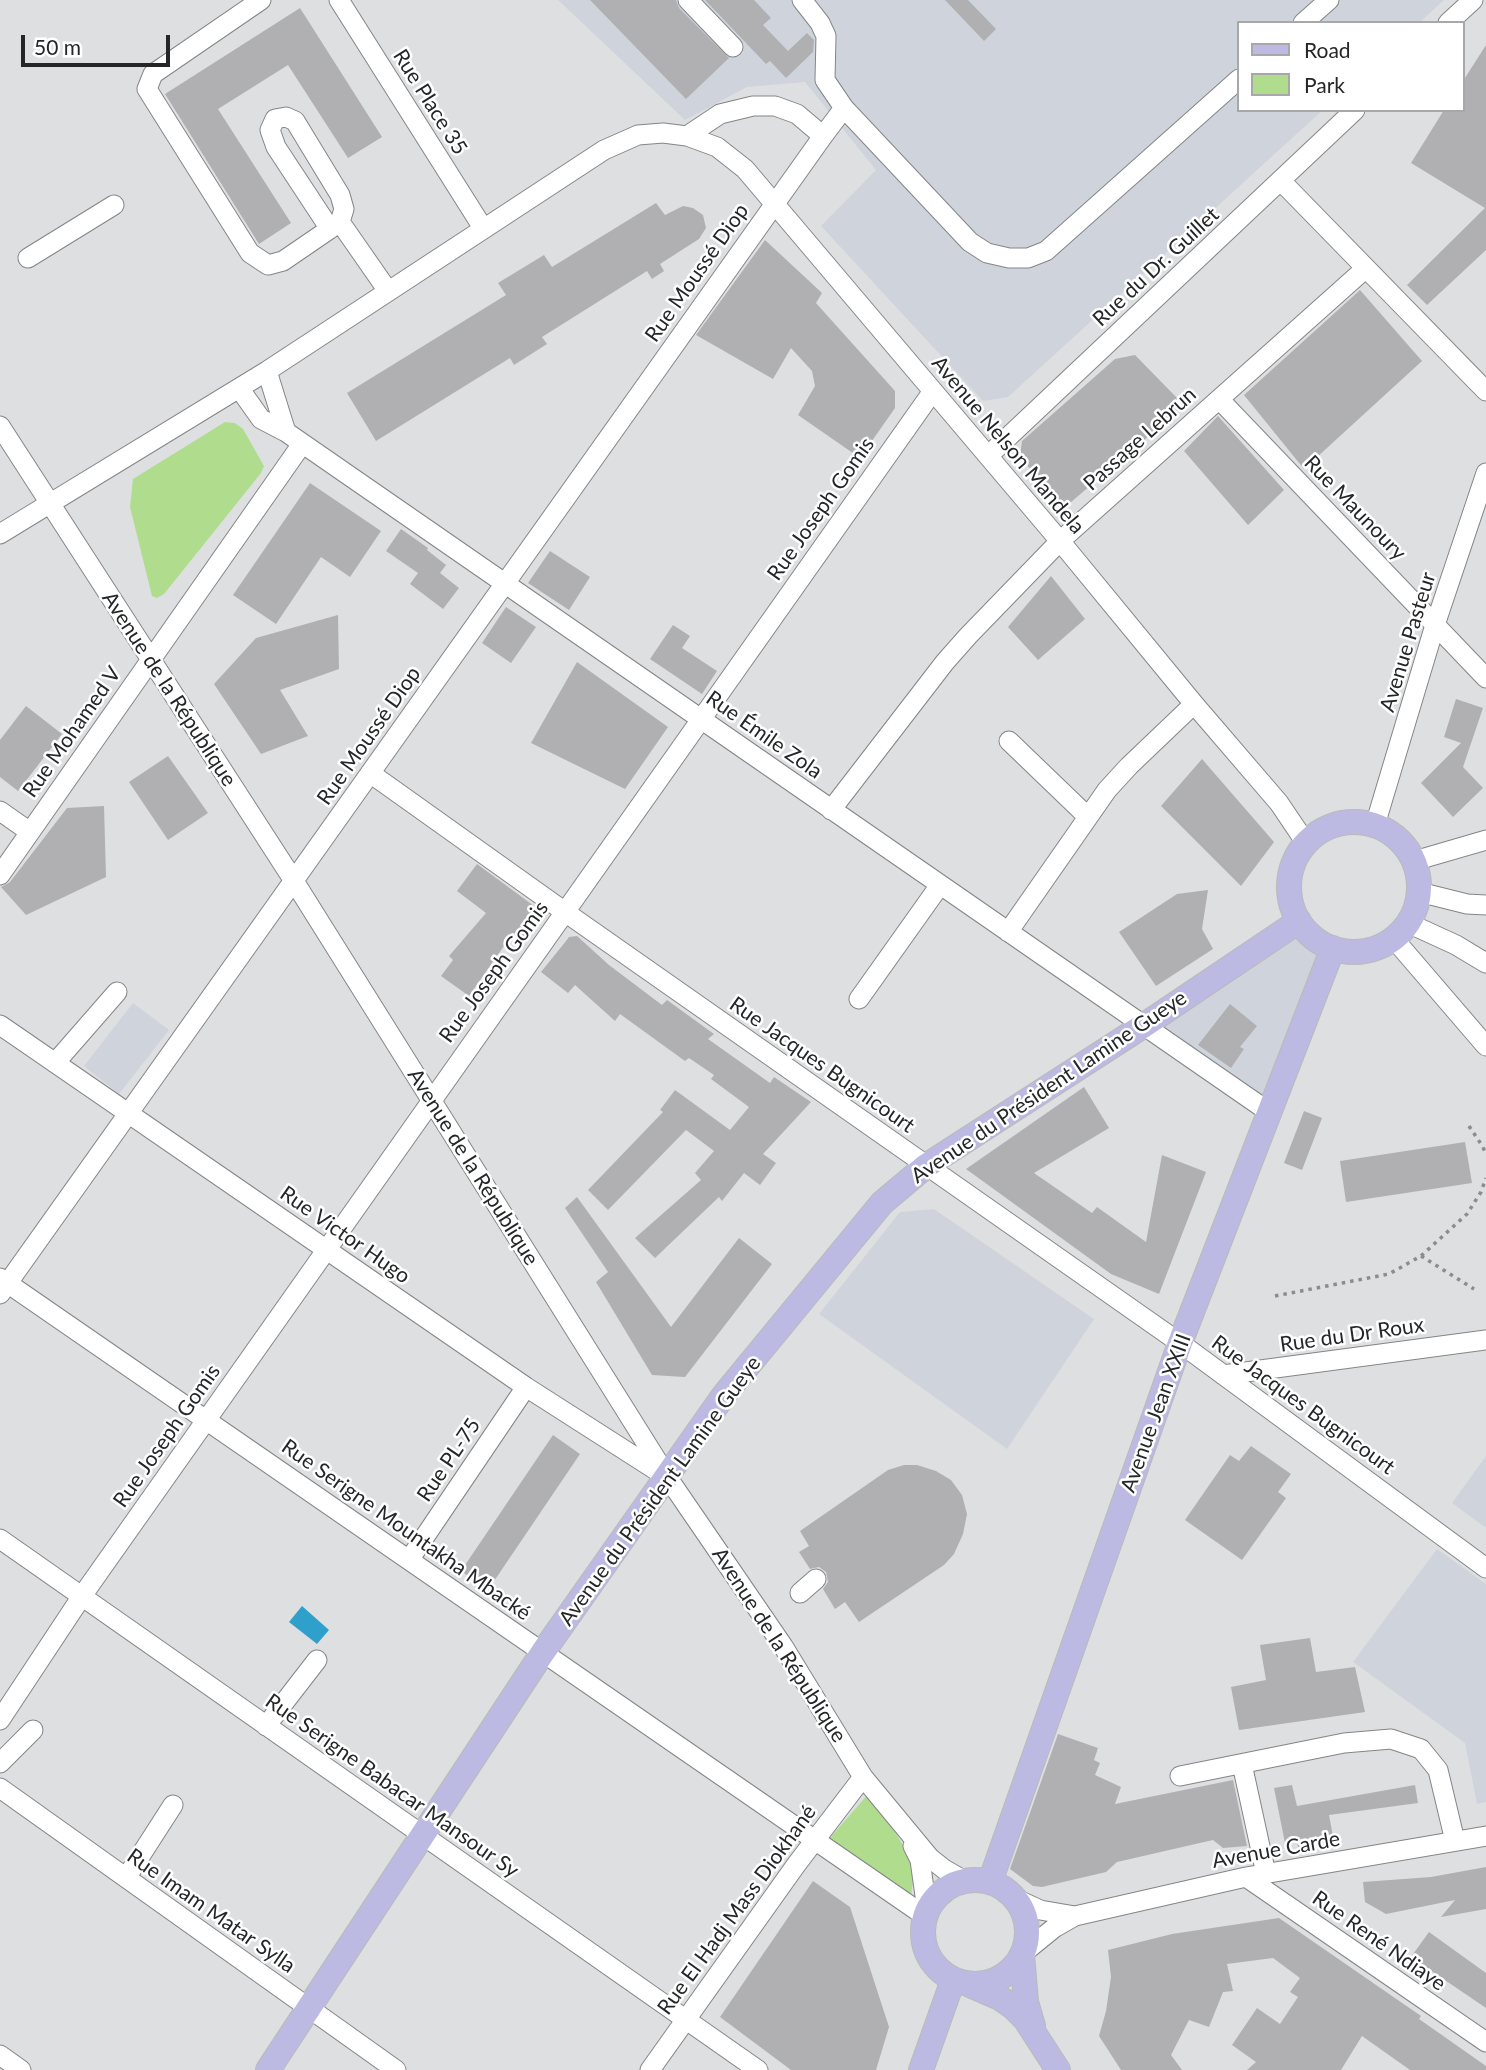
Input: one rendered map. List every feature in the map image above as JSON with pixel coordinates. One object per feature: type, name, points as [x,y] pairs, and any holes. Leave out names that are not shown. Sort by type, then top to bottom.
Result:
[{"type":"main road","points":[[1350,822],[1375,825],[1398,839],[1414,861],[1418,873],[1417,904],[1401,931],[1384,946],[1360,952],[1333,948],[1313,937],[1298,920],[1289,889],[1296,856],[1315,834],[1338,824],[1350,822]]},
{"type":"main road","name":"Avenue du Président Lamine Gueye","points":[[268,2070],[543,1653],[724,1395],[882,1202],[926,1166],[1143,1026],[1298,920]]},
{"type":"main road","name":"Avenue Jean XXIII","points":[[990,1882],[1180,1343],[1333,948]]},
{"type":"main road","points":[[961,1982],[996,1980],[1012,1970],[1026,1944],[1027,1924],[1024,1915],[1007,1891],[990,1882],[955,1883],[939,1894],[926,1913],[922,1934],[927,1953],[937,1969],[961,1982],[1013,2007],[1037,2036],[1058,2070]]},
{"type":"main road","points":[[1022,1954],[1026,2001],[1037,2036]]},
{"type":"main road","points":[[920,2070],[961,1982]]},
{"type":"street","points":[[261,0],[153,74],[148,89],[250,253],[268,265],[283,261],[335,225],[344,209],[340,195],[295,121],[286,117],[275,119],[270,130],[276,147],[335,225],[388,291]]},
{"type":"street","name":"Rue Place 35","points":[[339,0],[483,228]]},
{"type":"street","points":[[688,0],[733,47]]},
{"type":"street","points":[[802,0],[820,23],[826,36],[825,80],[844,108],[970,242],[987,253],[1009,258],[1028,258],[1046,251],[1238,80]]},
{"type":"street","points":[[1305,21],[1329,0]]},
{"type":"street","points":[[1450,21],[1473,0]]},
{"type":"street","points":[[687,136],[720,114],[753,106],[775,106],[797,114],[823,136]]},
{"type":"street","name":"Rue Moussé Diop","points":[[3,1285],[844,108]]},
{"type":"street","name":"Rue du Dr. Guillet","points":[[988,456],[1353,112]]},
{"type":"street","name":"Avenue Nelson Mandela","points":[[483,228],[604,150],[638,135],[663,133],[687,136],[717,147],[727,154],[745,169],[1060,541],[1279,803],[1306,843]]},
{"type":"street","points":[[1281,181],[1486,391]]},
{"type":"street","points":[[28,258],[114,205]]},
{"type":"street","points":[[0,534],[267,371],[483,228]]},
{"type":"street","name":"Passage Lebrun","points":[[831,810],[945,662],[1060,541],[1366,268]]},
{"type":"street","points":[[267,371],[294,438]]},
{"type":"street","name":"Rue Émile Zola","points":[[239,388],[261,419],[294,438],[1269,1112]]},
{"type":"street","name":"Rue Joseph Gomis","points":[[0,1720],[82,1596],[430,1100],[933,391]]},
{"type":"street","name":"Rue Maunoury","points":[[1219,400],[1486,678]]},
{"type":"street","name":"Avenue de la République","points":[[0,426],[294,881],[668,1478],[783,1646],[863,1777],[930,1858],[965,1881]]},
{"type":"street","name":"Rue Mohamed V","points":[[0,875],[150,661],[294,438]]},
{"type":"street","name":"Avenue Pasteur","points":[[1375,825],[1486,473]]},
{"type":"street","points":[[1008,932],[1088,817],[1129,766],[1194,704]]},
{"type":"street","points":[[1009,741],[1088,817]]},
{"type":"street","name":"Rue Jacques Bugnicourt","points":[[370,773],[1180,1343],[1486,1568]]},
{"type":"street","points":[[0,811],[30,832]]},
{"type":"street","points":[[1414,861],[1486,840]]},
{"type":"street","points":[[859,999],[940,885]]},
{"type":"street","points":[[1419,892],[1466,904],[1486,905]]},
{"type":"street","points":[[1401,931],[1456,945],[1486,963]]},
{"type":"street","points":[[1401,931],[1486,1046]]},
{"type":"street","points":[[55,1063],[117,992]]},
{"type":"street","name":"Rue Victor Hugo","points":[[0,1025],[526,1387],[668,1478]]},
{"type":"street","name":"Rue Serigne Mountakha Mbacké","points":[[3,1285],[206,1420],[814,1840],[926,1913]]},
{"type":"street","name":"Rue du Dr Roux","points":[[1223,1375],[1486,1340]]},
{"type":"street","name":"Rue PL-75","points":[[409,1560],[526,1387]]},
{"type":"street","name":"Rue Serigne Babacar Mansour Sy","points":[[0,1539],[758,2070]]},
{"type":"street","points":[[800,1593],[816,1579]]},
{"type":"street","points":[[266,1726],[317,1660]]},
{"type":"street","points":[[0,1763],[33,1730]]},
{"type":"street","points":[[1180,1776],[1344,1743],[1391,1739],[1421,1749],[1438,1770],[1455,1841]]},
{"type":"street","points":[[1242,1764],[1266,1874]]},
{"type":"street","name":"Rue El Hadj Mass Diokhané","points":[[650,2070],[814,1840],[863,1777]]},
{"type":"street","name":"Rue Imam Matar Sylla","points":[[0,1788],[396,2070]]},
{"type":"street","points":[[126,1878],[173,1805]]},
{"type":"street","name":"Avenue de la République","points":[[903,1826],[920,1860],[926,1913]]},
{"type":"street","name":"Avenue Carde","points":[[1022,1954],[1054,1928],[1075,1916],[1245,1877],[1486,1836]]},
{"type":"street","name":"Rue René Ndiaye","points":[[1245,1877],[1486,2042]]},
{"type":"street","name":"Avenue Carde","points":[[1014,1898],[1040,1910],[1075,1916]]},
{"type":"street","points":[[0,2055],[21,2070]]},
{"type":"path","points":[[1469,1126],[1486,1155]]},
{"type":"path","points":[[1275,1296],[1389,1274],[1421,1255],[1467,1214],[1481,1192],[1486,1178]]},
{"type":"path","points":[[1421,1255],[1474,1289]]},
{"type":"shaded area","points":[[558,0],[1444,0],[1421,21],[1238,21],[1238,112],[1321,112],[1008,397],[983,401],[821,226],[876,170],[805,82],[747,87],[685,120]]},
{"type":"shaded area","points":[[1296,935],[1306,946],[1323,957],[1262,1101],[1156,1026]]},
{"type":"shaded area","points":[[133,1003],[169,1030],[119,1094],[84,1066]]},
{"type":"shaded area","points":[[934,1209],[1094,1319],[1007,1449],[819,1314],[900,1212]]},
{"type":"shaded area","points":[[1486,1456],[1486,1528],[1452,1503]]},
{"type":"shaded area","points":[[1437,1549],[1486,1584],[1486,1802],[1477,1804],[1465,1743],[1353,1662]]},
{"type":"green space","points":[[225,422],[235,423],[243,429],[264,466],[164,594],[157,598],[152,596],[130,507],[133,479]]},
{"type":"green space","points":[[870,1792],[906,1850],[914,1874],[911,1896],[828,1840]]},
{"type":"water","points":[[302,1606],[329,1630],[317,1644],[289,1622]]},
{"type":"building","points":[[590,0],[676,0],[679,8],[729,58],[686,99]]},
{"type":"building","points":[[705,0],[754,0],[771,18],[763,25],[788,51],[807,33],[814,40],[813,52],[786,78],[770,61],[766,64]]},
{"type":"building","points":[[945,0],[968,0],[996,29],[984,41]]},
{"type":"building","points":[[300,8],[382,137],[348,158],[288,65],[218,109],[291,223],[259,244],[165,94]]},
{"type":"building","points":[[1486,45],[1486,250],[1427,305],[1407,285],[1485,208],[1411,163],[1443,112],[1465,112],[1465,78]]},
{"type":"building","points":[[656,203],[665,215],[683,206],[693,208],[703,215],[706,228],[699,239],[660,264],[664,271],[652,279],[647,271],[542,337],[547,344],[514,365],[510,358],[376,441],[347,393],[506,295],[498,283],[544,255],[552,267]]},
{"type":"building","points":[[765,240],[822,293],[816,303],[895,391],[895,408],[860,458],[798,415],[815,386],[812,371],[791,348],[773,379],[696,335]]},
{"type":"building","points":[[1360,290],[1422,361],[1304,469],[1244,395]]},
{"type":"building","points":[[1135,355],[1178,399],[1178,411],[1064,508],[1020,457],[1022,441],[1115,359]]},
{"type":"building","points":[[1218,416],[1284,490],[1248,525],[1184,451]]},
{"type":"building","points":[[310,483],[381,531],[350,577],[321,557],[276,624],[233,595]]},
{"type":"building","points":[[401,529],[446,565],[440,573],[459,588],[443,609],[410,584],[418,573],[386,551]]},
{"type":"building","points":[[550,551],[590,577],[569,610],[528,583]]},
{"type":"building","points":[[1051,576],[1085,619],[1038,660],[1008,627]]},
{"type":"building","points":[[506,607],[536,627],[511,663],[482,643]]},
{"type":"building","points":[[338,615],[339,669],[280,690],[308,736],[261,754],[214,684],[256,638]]},
{"type":"building","points":[[673,625],[690,636],[682,648],[717,671],[702,694],[650,659]]},
{"type":"building","points":[[577,662],[668,727],[625,789],[531,743]]},
{"type":"building","points":[[1456,699],[1483,708],[1463,767],[1483,788],[1453,817],[1421,783],[1461,743],[1444,737]]},
{"type":"building","points":[[26,706],[62,734],[18,791],[0,777],[0,740]]},
{"type":"building","points":[[168,756],[208,813],[168,840],[129,782]]},
{"type":"building","points":[[1202,759],[1274,842],[1241,886],[1161,806]]},
{"type":"building","points":[[104,806],[106,877],[26,915],[1,887],[10,882],[67,808]]},
{"type":"building","points":[[477,864],[534,906],[540,917],[526,937],[513,933],[469,996],[441,976],[453,960],[449,956],[486,913],[457,891]]},
{"type":"building","points":[[1208,890],[1202,929],[1213,949],[1156,986],[1119,932],[1177,894]]},
{"type":"building","points":[[577,936],[609,965],[662,1005],[667,1000],[714,1034],[708,1039],[770,1083],[774,1077],[811,1102],[763,1154],[776,1163],[760,1185],[744,1173],[722,1201],[719,1197],[655,1258],[635,1238],[701,1180],[695,1173],[714,1151],[686,1130],[608,1210],[588,1190],[663,1112],[660,1110],[675,1090],[730,1130],[749,1107],[711,1079],[714,1075],[689,1058],[685,1061],[620,1014],[615,1021],[575,985],[568,993],[541,972],[569,937]]},
{"type":"building","points":[[1230,1004],[1257,1026],[1240,1047],[1244,1049],[1231,1068],[1198,1045]]},
{"type":"building","points":[[1084,1087],[1109,1128],[1034,1173],[1092,1213],[1097,1207],[1146,1242],[1162,1155],[1206,1172],[1159,1294],[1111,1274],[966,1169]]},
{"type":"building","points":[[1304,1111],[1322,1118],[1302,1170],[1284,1163]]},
{"type":"building","points":[[1465,1142],[1472,1183],[1346,1202],[1340,1161]]},
{"type":"building","points":[[577,1197],[671,1327],[739,1238],[772,1264],[685,1377],[652,1375],[596,1282],[608,1272],[565,1208]]},
{"type":"building","points":[[553,1435],[580,1454],[488,1590],[461,1571]]},
{"type":"building","points":[[1251,1446],[1291,1474],[1278,1492],[1286,1498],[1242,1560],[1185,1520],[1230,1455],[1239,1461]]},
{"type":"building","points":[[904,1465],[917,1465],[936,1471],[951,1480],[962,1495],[967,1514],[963,1534],[954,1554],[944,1565],[859,1622],[845,1602],[835,1609],[823,1589],[828,1582],[826,1572],[819,1567],[810,1569],[799,1552],[809,1546],[800,1531],[888,1470]]},
{"type":"building","points":[[1310,1638],[1316,1672],[1355,1667],[1365,1712],[1239,1730],[1231,1687],[1266,1680],[1260,1645]]},
{"type":"building","points":[[1058,1734],[1098,1748],[1094,1760],[1100,1763],[1095,1775],[1121,1787],[1115,1804],[1233,1780],[1247,1846],[1223,1848],[1213,1840],[1117,1862],[1106,1872],[1042,1887],[1033,1886],[1010,1869]]},
{"type":"building","points":[[1292,1785],[1297,1806],[1415,1785],[1418,1803],[1329,1815],[1334,1842],[1298,1847],[1297,1841],[1285,1843],[1274,1788]]},
{"type":"building","points":[[1486,1867],[1486,1909],[1441,1917],[1455,1900],[1386,1914],[1365,1902],[1363,1882],[1431,1877]]},
{"type":"building","points":[[813,1881],[850,1907],[889,2027],[876,2070],[791,2070],[720,2017]]},
{"type":"building","points":[[1279,1918],[1421,2016],[1419,2019],[1486,2066],[1486,2070],[1410,2070],[1362,2036],[1341,2070],[1247,2070],[1256,2062],[1232,2045],[1257,2008],[1280,2024],[1298,1997],[1290,1992],[1300,1978],[1273,1958],[1227,1964],[1233,1991],[1223,1992],[1209,2027],[1189,2020],[1171,2055],[1182,2070],[1121,2070],[1099,2036],[1111,1977],[1108,1950],[1172,1934]]},
{"type":"building","points":[[1429,1932],[1486,1973],[1486,2008],[1411,1957]]}]
